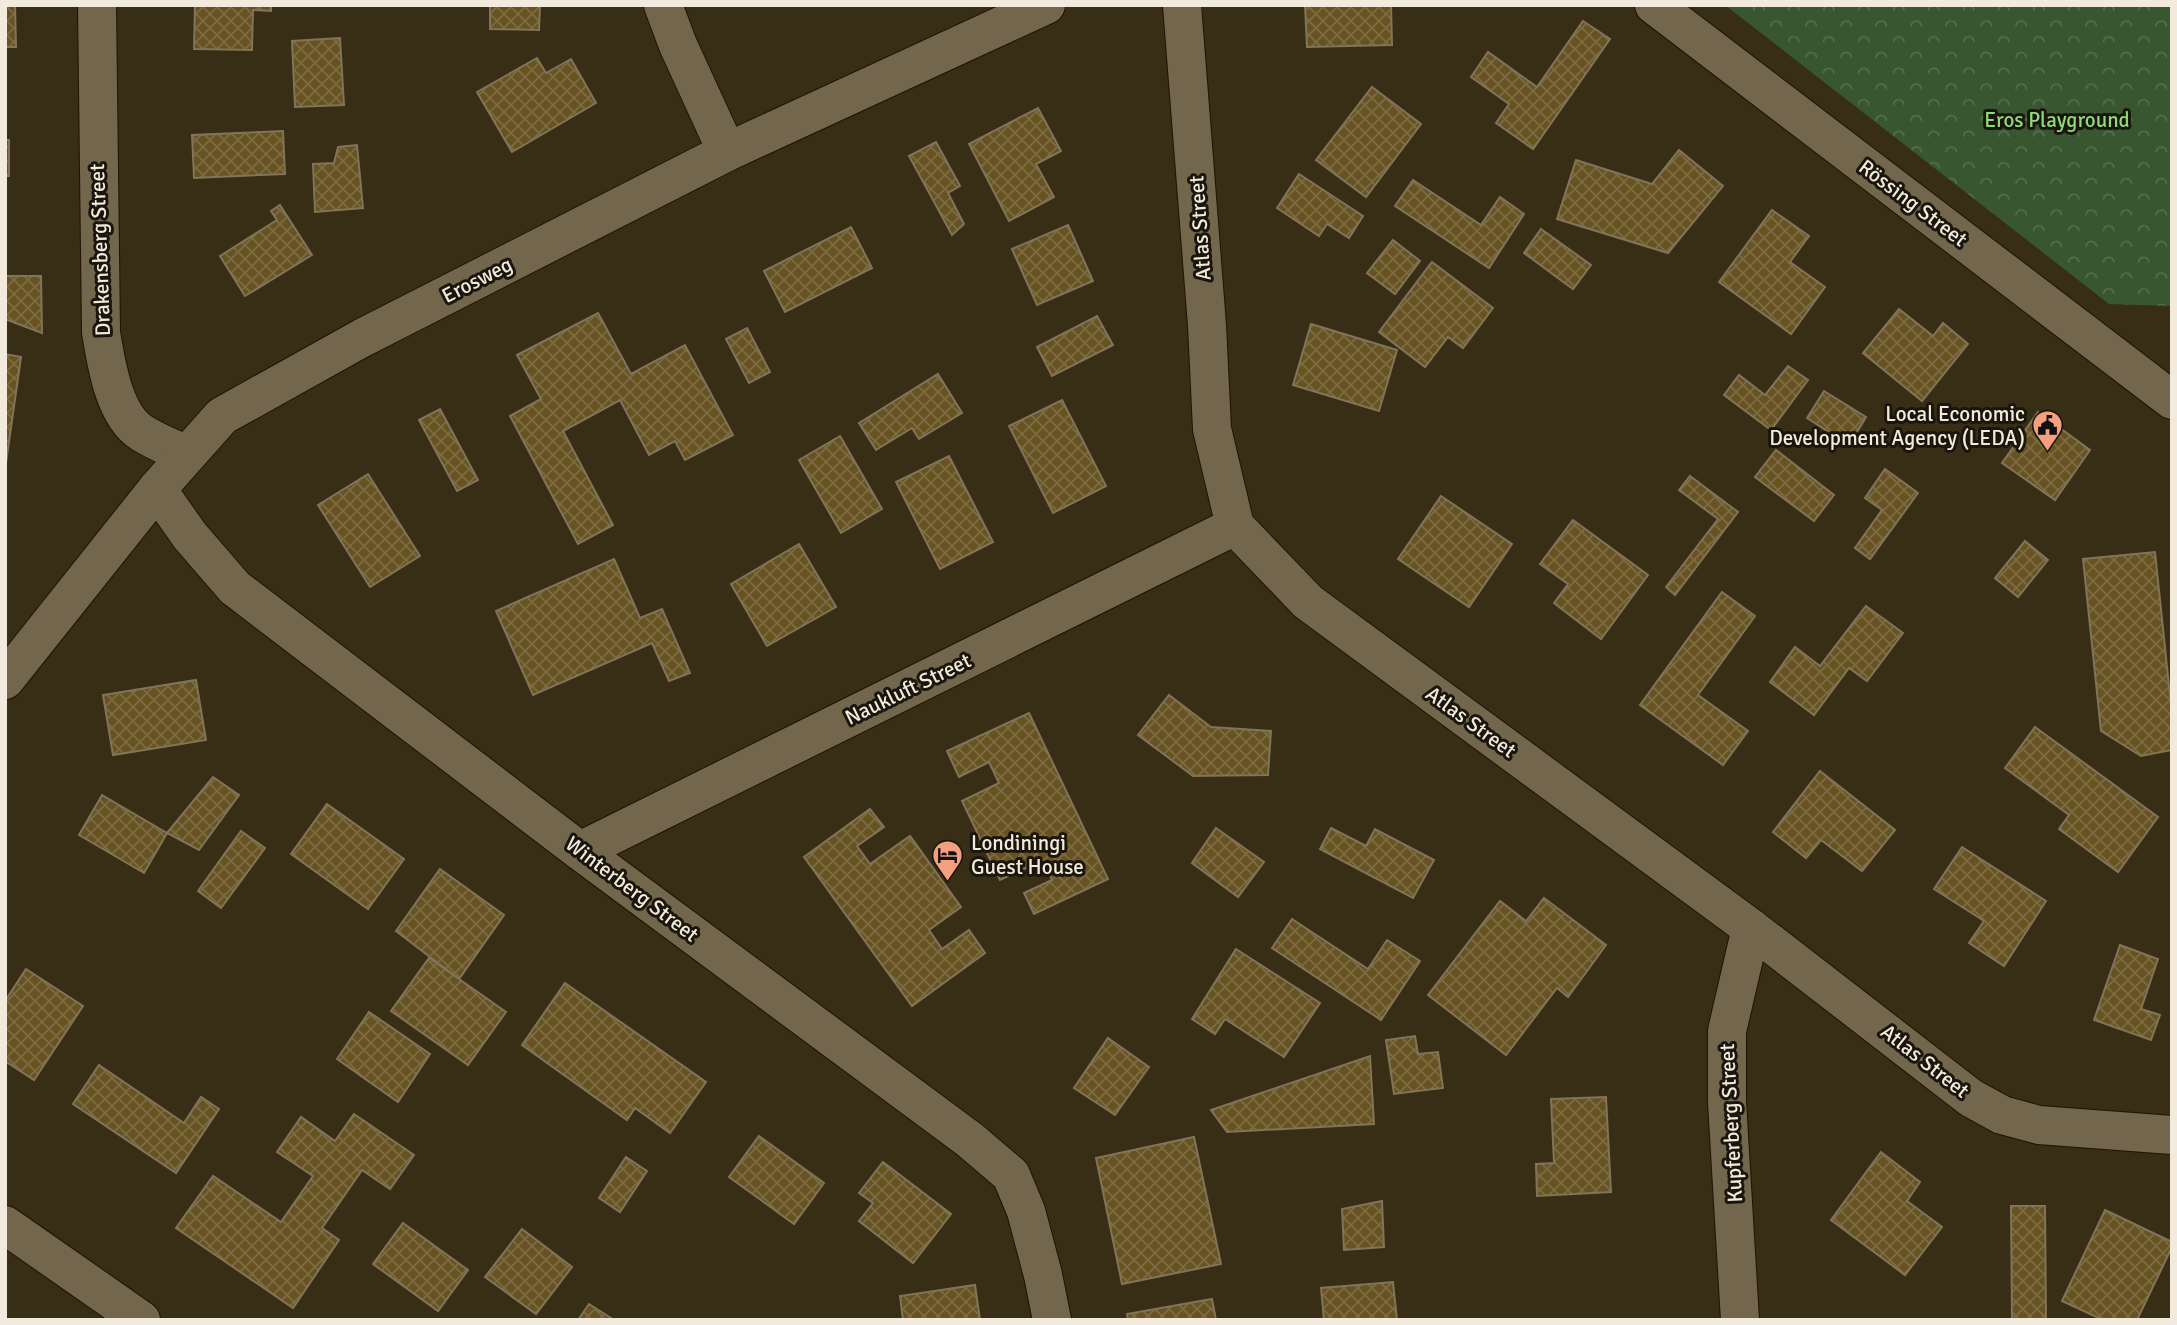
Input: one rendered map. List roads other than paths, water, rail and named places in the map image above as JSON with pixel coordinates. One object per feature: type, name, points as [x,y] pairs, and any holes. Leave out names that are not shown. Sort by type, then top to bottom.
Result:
[{"type":"street","name":"Drakensberg Street","points":[[97,5],[101,332],[106,366],[117,403],[139,432],[187,455]]},
{"type":"street","points":[[663,5],[678,45],[727,152]]},
{"type":"street","name":"Erosweg","points":[[5,680],[157,489],[222,416],[727,152],[1046,5]]},
{"type":"street","name":"Atlas Street","points":[[1182,5],[1207,325],[1212,429],[1235,526],[1308,601],[1751,928],[1971,1098],[2002,1115],[2039,1125],[2172,1135]]},
{"type":"street","name":"Rössing Street","points":[[1654,5],[2172,400]]},
{"type":"street","name":"Winterberg Street","points":[[157,489],[190,536],[235,589],[580,851],[970,1140],[1010,1175],[1026,1211],[1052,1320]]},
{"type":"street","name":"Naukluft Street","points":[[580,851],[1235,526]]},
{"type":"street","name":"Kupferberg Street","points":[[1740,1320],[1727,1102],[1727,1031],[1751,928]]},
{"type":"street","points":[[5,1225],[141,1320]]},
{"type":"place","name":"Local Economic Development Agency (LEDA)","points":[[2048,453]]},
{"type":"place","name":"Londiningi Guest House","points":[[948,882]]},
{"type":"park label","name":"Eros Playground","points":[[2057,120]]}]
